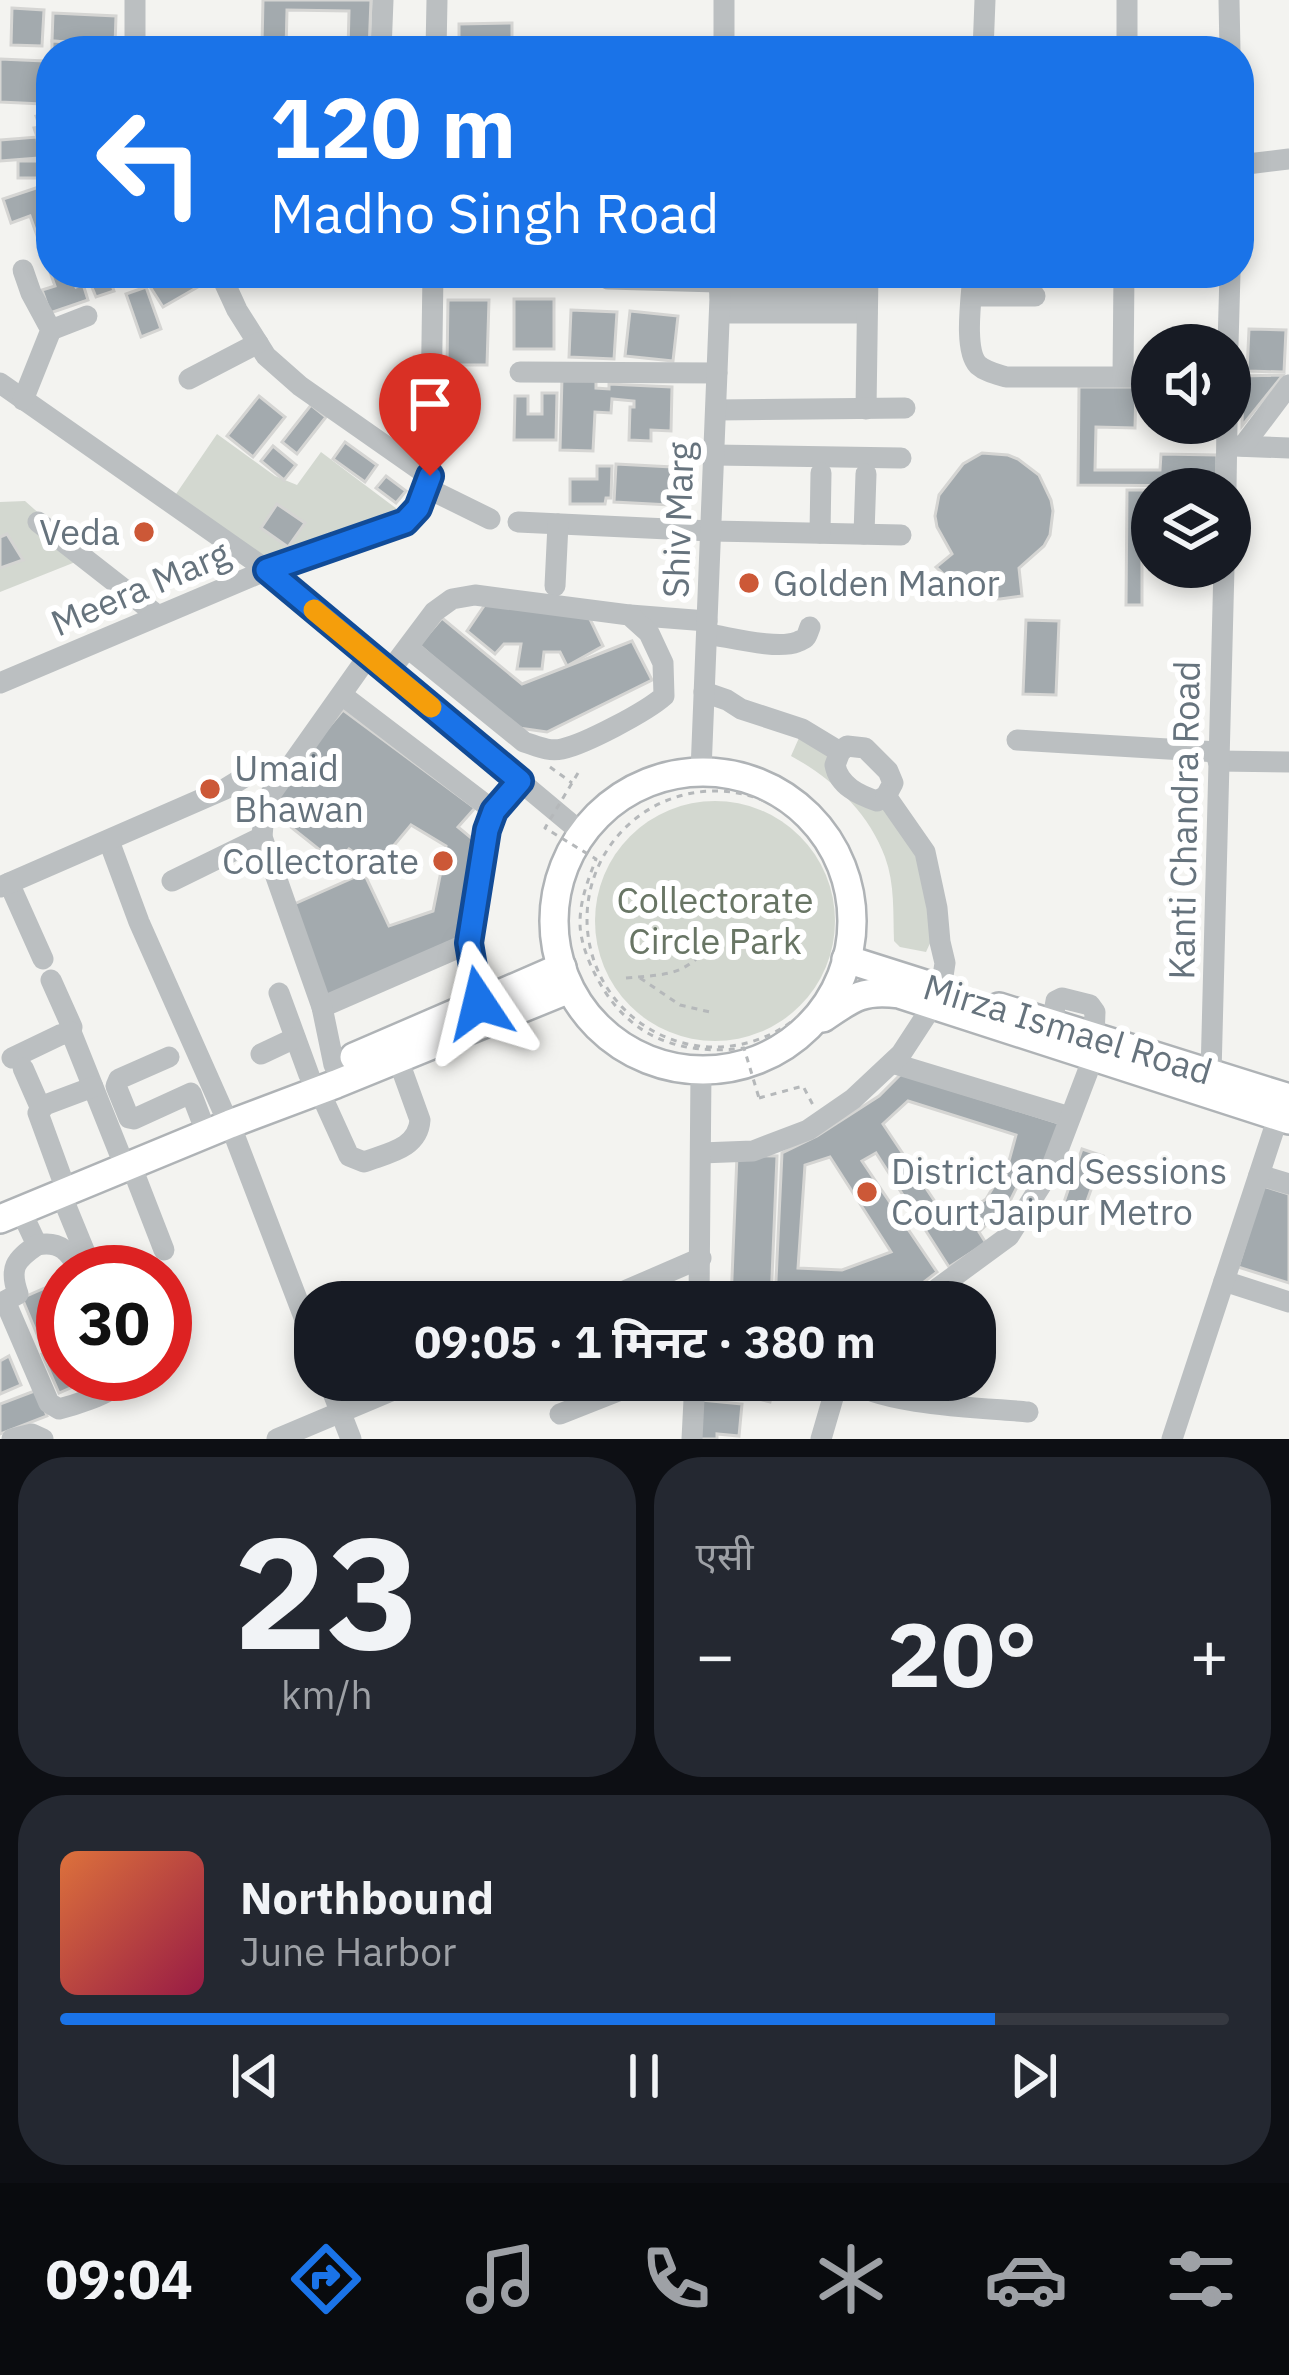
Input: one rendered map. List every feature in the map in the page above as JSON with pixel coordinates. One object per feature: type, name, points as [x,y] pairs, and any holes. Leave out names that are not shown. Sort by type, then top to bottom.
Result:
[{"type":"main road","points":[[800,1034],[824,1009],[846,959],[853,917],[845,873],[831,843],[809,815],[777,790],[742,776],[701,771],[642,784],[608,806],[582,833],[566,861],[556,892],[554,932],[564,978],[601,1031],[633,1054],[670,1067],[731,1068],[764,1058],[800,1034],[852,998],[872,990],[931,992],[1093,1047],[1283,1125]]},
{"type":"main road","name":"Mirza Ismael Road","points":[[846,959],[931,992],[1052,1024],[1093,1047],[1210,1074],[1283,1125]]},
{"type":"main road","points":[[7,1210],[321,1077],[479,1003],[564,978]]},
{"type":"main road","points":[[321,1077],[398,1059],[564,978]]},
{"type":"street","points":[[135,0],[135,36]]},
{"type":"street","points":[[382,36],[383,0]]},
{"type":"street","points":[[436,36],[437,0]]},
{"type":"street","points":[[724,0],[724,36]]},
{"type":"street","points":[[984,36],[985,0]]},
{"type":"street","points":[[1127,0],[1127,36]]},
{"type":"street","points":[[1229,0],[1230,36]]},
{"type":"street","points":[[1254,163],[1289,159]]},
{"type":"street","points":[[23,270],[51,330]]},
{"type":"street","points":[[227,288],[266,356],[300,386],[429,482],[490,519]]},
{"type":"street","points":[[429,482],[433,288]]},
{"type":"street","points":[[866,409],[868,288]]},
{"type":"street","points":[[972,288],[970,346],[983,370],[1006,377],[1131,376]]},
{"type":"street","points":[[1123,376],[1124,288]]},
{"type":"street","points":[[1229,324],[1230,288]]},
{"type":"street","points":[[719,291],[867,306]]},
{"type":"street","name":"Shiv Marg","points":[[701,771],[719,291]]},
{"type":"street","points":[[972,296],[1035,296]]},
{"type":"street","points":[[23,400],[51,330],[86,316]]},
{"type":"street","points":[[189,379],[258,343]]},
{"type":"street","points":[[520,372],[717,373]]},
{"type":"street","points":[[0,383],[267,570],[582,833]]},
{"type":"street","points":[[1251,421],[1289,385]]},
{"type":"street","points":[[716,410],[905,408]]},
{"type":"street","points":[[1251,441],[1289,448]]},
{"type":"street","points":[[714,455],[902,458]]},
{"type":"street","points":[[820,533],[821,473]]},
{"type":"street","points":[[864,534],[866,474]]},
{"type":"street","name":"Meera Marg","points":[[0,683],[267,570],[405,522],[418,508],[429,482]]},
{"type":"street","points":[[38,522],[158,616]]},
{"type":"street","points":[[518,522],[901,535]]},
{"type":"street","points":[[555,586],[558,524]]},
{"type":"street","name":"Kanti Chandra Road","points":[[1210,1074],[1222,588]]},
{"type":"street","points":[[389,672],[434,612],[452,598],[475,595],[707,627],[784,645],[798,642],[810,628]]},
{"type":"street","points":[[407,648],[524,742],[562,749],[647,711],[664,696],[663,663],[649,633],[629,615]]},
{"type":"street","points":[[321,1077],[322,1007],[262,837],[264,812],[271,795],[369,655]]},
{"type":"street","points":[[704,692],[802,729],[840,752]]},
{"type":"street","points":[[342,694],[494,811]]},
{"type":"street","points":[[704,716],[725,716],[741,709]]},
{"type":"street","points":[[472,741],[492,716]]},
{"type":"street","points":[[1017,740],[1289,762]]},
{"type":"street","points":[[856,746],[875,757],[893,783],[886,796],[877,801],[841,780],[835,766],[840,752],[856,746]]},
{"type":"street","points":[[162,1245],[47,970],[4,885],[109,842],[259,768]]},
{"type":"street","points":[[479,1003],[469,943],[487,830],[494,811],[520,781]]},
{"type":"street","points":[[701,1153],[753,1151],[808,1130],[853,1099],[901,1054],[931,992],[929,958],[940,943],[938,908],[925,852],[886,796]]},
{"type":"street","points":[[172,881],[262,837]]},
{"type":"street","points":[[109,842],[218,1118],[256,1185],[294,1289]]},
{"type":"street","points":[[322,1007],[469,943]]},
{"type":"street","points":[[279,993],[295,1038],[321,1077],[349,1156],[364,1162],[405,1147],[419,1130],[420,1120],[398,1059]]},
{"type":"street","points":[[71,1033],[17,1063],[40,1109],[84,1245]]},
{"type":"street","points":[[261,1054],[295,1038]]},
{"type":"street","points":[[948,1281],[1009,1236],[1050,1171],[1093,1047]]},
{"type":"street","points":[[169,1057],[119,1079],[116,1086],[129,1118],[191,1093],[218,1118]]},
{"type":"street","points":[[892,1063],[1070,1117]]},
{"type":"street","points":[[700,1281],[701,1071]]},
{"type":"street","points":[[40,1109],[93,1087]]},
{"type":"street","points":[[1172,1439],[1258,1175],[1283,1125]]},
{"type":"street","points":[[1258,1175],[1289,1184]]},
{"type":"street","points":[[7,1210],[37,1245],[61,1245]]},
{"type":"street","points":[[36,1246],[15,1265],[18,1294],[5,1300],[36,1372]]},
{"type":"street","points":[[648,1281],[701,1258]]},
{"type":"street","points":[[1224,1281],[1289,1302]]},
{"type":"street","points":[[49,1401],[58,1409],[84,1401]]},
{"type":"street","points":[[336,1401],[351,1439]]},
{"type":"street","points":[[277,1439],[369,1401]]},
{"type":"street","points":[[560,1414],[593,1401]]},
{"type":"street","points":[[692,1439],[694,1401]]},
{"type":"street","points":[[820,1439],[836,1401]]},
{"type":"street","points":[[931,1401],[1028,1412]]},
{"type":"street","points":[[12,1439],[32,1434],[43,1439]]},
{"type":"path","points":[[538,758],[572,784]]},
{"type":"path","points":[[578,773],[545,828],[596,859],[584,891],[580,925],[602,987],[632,1022],[652,1036],[695,1050],[744,1048],[759,1098],[803,1086],[821,1121]]},
{"type":"path","points":[[730,791],[756,796],[780,808],[820,844],[837,880],[843,920],[831,973],[799,1016],[752,1042],[699,1047],[649,1030],[609,994],[596,970],[586,918],[598,866],[611,842],[630,822],[676,796],[730,791]]},
{"type":"path","points":[[626,979],[687,968],[711,944]]},
{"type":"path","points":[[638,977],[680,1005],[714,1013]]},
{"type":"green space","points":[[217,434],[275,476],[297,485],[321,452],[401,512],[267,563],[176,494]]},
{"type":"green space","points":[[25,501],[88,557],[0,592],[0,502]]},
{"type":"green space","points":[[802,731],[892,813],[920,854],[931,941],[926,952],[900,947],[894,941],[890,878],[878,841],[847,798],[791,756]]},
{"type":"green space","name":"Collectorate Circle Park","points":[[715,801],[761,810],[800,836],[826,875],[835,921],[826,967],[800,1006],[761,1032],[715,1041],[669,1032],[630,1006],[604,967],[595,921],[604,875],[630,836],[669,810]]},
{"type":"building","points":[[263,0],[371,0],[370,36],[348,36],[349,11],[287,10],[286,36],[262,36]]},
{"type":"building","points":[[12,8],[44,10],[43,36],[36,36],[36,46],[11,45]]},
{"type":"building","points":[[53,13],[116,16],[115,36],[52,36]]},
{"type":"building","points":[[512,23],[512,36],[459,36],[459,24]]},
{"type":"building","points":[[0,59],[36,61],[36,104],[0,102]]},
{"type":"building","points":[[36,137],[36,158],[0,161],[0,140]]},
{"type":"building","points":[[18,161],[36,161],[36,178],[18,178]]},
{"type":"building","points":[[36,188],[36,233],[30,216],[11,223],[3,199]]},
{"type":"building","points":[[84,288],[88,300],[50,313],[42,290]]},
{"type":"building","points":[[92,288],[113,288],[114,291],[96,297]]},
{"type":"building","points":[[146,288],[161,329],[141,337],[126,294]]},
{"type":"building","points":[[151,288],[196,288],[163,307]]},
{"type":"building","points":[[514,299],[554,299],[554,349],[514,349]]},
{"type":"building","points":[[448,300],[489,300],[487,365],[447,365]]},
{"type":"building","points":[[571,310],[617,312],[614,359],[569,357]]},
{"type":"building","points":[[630,311],[678,316],[673,361],[625,356]]},
{"type":"building","points":[[1251,329],[1286,330],[1284,372],[1251,371]]},
{"type":"building","points":[[1283,375],[1251,415],[1251,376]]},
{"type":"building","points":[[562,378],[596,380],[596,388],[609,389],[609,384],[672,387],[671,431],[651,430],[651,441],[629,440],[634,401],[612,399],[611,413],[595,412],[593,451],[560,450]]},
{"type":"building","points":[[1079,387],[1131,387],[1131,428],[1096,427],[1095,470],[1131,470],[1131,485],[1078,485]]},
{"type":"building","points":[[542,393],[557,393],[556,440],[514,440],[515,396],[528,396],[528,414],[542,414]]},
{"type":"building","points":[[259,396],[285,417],[253,457],[227,436]]},
{"type":"building","points":[[311,405],[326,417],[297,454],[282,442]]},
{"type":"building","points":[[345,442],[377,465],[365,482],[333,459]]},
{"type":"building","points":[[273,446],[296,465],[284,480],[261,461]]},
{"type":"building","points":[[982,453],[1018,459],[1039,475],[1051,500],[1050,535],[1019,568],[1022,596],[978,598],[959,589],[936,567],[952,554],[937,527],[939,495],[963,464]]},
{"type":"building","points":[[1161,454],[1217,455],[1217,468],[1160,468]]},
{"type":"building","points":[[616,464],[672,467],[670,505],[614,502]]},
{"type":"building","points":[[597,466],[612,466],[611,498],[605,504],[570,504],[570,479],[597,479]]},
{"type":"building","points":[[386,476],[406,491],[396,503],[376,488]]},
{"type":"building","points":[[1127,490],[1131,490],[1131,588],[1142,588],[1142,605],[1126,605]]},
{"type":"building","points":[[277,504],[305,523],[288,547],[261,528]]},
{"type":"building","points":[[7,534],[23,560],[0,568],[0,537]]},
{"type":"building","points":[[486,603],[589,617],[603,646],[567,666],[560,652],[544,652],[542,669],[517,669],[521,644],[504,644],[495,654],[467,631]]},
{"type":"building","points":[[442,618],[522,684],[632,641],[652,680],[547,732],[512,727],[419,645]]},
{"type":"building","points":[[1026,620],[1059,621],[1056,695],[1023,694]]},
{"type":"building","points":[[343,710],[475,808],[458,827],[475,841],[459,938],[326,997],[292,905],[364,873],[389,926],[433,911],[446,846],[411,825],[375,868],[349,849],[336,863],[272,812],[282,800],[273,793]]},
{"type":"building","name":"District and Sessions Court Jaipur Metro","points":[[901,1074],[1062,1124],[1049,1168],[1029,1163],[1009,1203],[979,1232],[986,1243],[949,1267],[876,1153],[862,1161],[937,1272],[925,1281],[776,1281],[782,1153],[879,1096]],"holes":[[[908,1101],[1016,1135],[1009,1161],[986,1199],[950,1224],[883,1124]],[[830,1157],[891,1252],[842,1270],[798,1268],[805,1165]]]},
{"type":"building","points":[[1082,1149],[1103,1156],[1083,1212],[1063,1205]]},
{"type":"building","points":[[737,1155],[777,1156],[772,1281],[732,1281]]},
{"type":"building","points":[[1263,1186],[1289,1194],[1289,1283],[1238,1267]]},
{"type":"building","points":[[36,1292],[36,1332],[22,1298]]},
{"type":"building","points":[[9,1356],[21,1385],[0,1394],[0,1361]]},
{"type":"building","points":[[36,1390],[36,1401],[41,1401],[47,1416],[0,1434],[0,1404]]},
{"type":"building","points":[[701,1401],[742,1404],[739,1436],[697,1439]]},
{"type":"slow traffic","points":[[314,610],[431,707]]},
{"type":"place","name":"Veda","points":[[144,532]]},
{"type":"place","name":"Golden Manor","points":[[749,583]]},
{"type":"place","name":"Umaid Bhawan","points":[[210,789]]},
{"type":"place","name":"Collectorate","points":[[443,861]]},
{"type":"place","name":"District and Sessions Court Jaipur Metro","points":[[867,1192]]},
{"type":"route","points":[[430,476],[418,508],[405,522],[267,570],[520,781],[494,811],[487,830],[469,943],[479,1003]]}]
